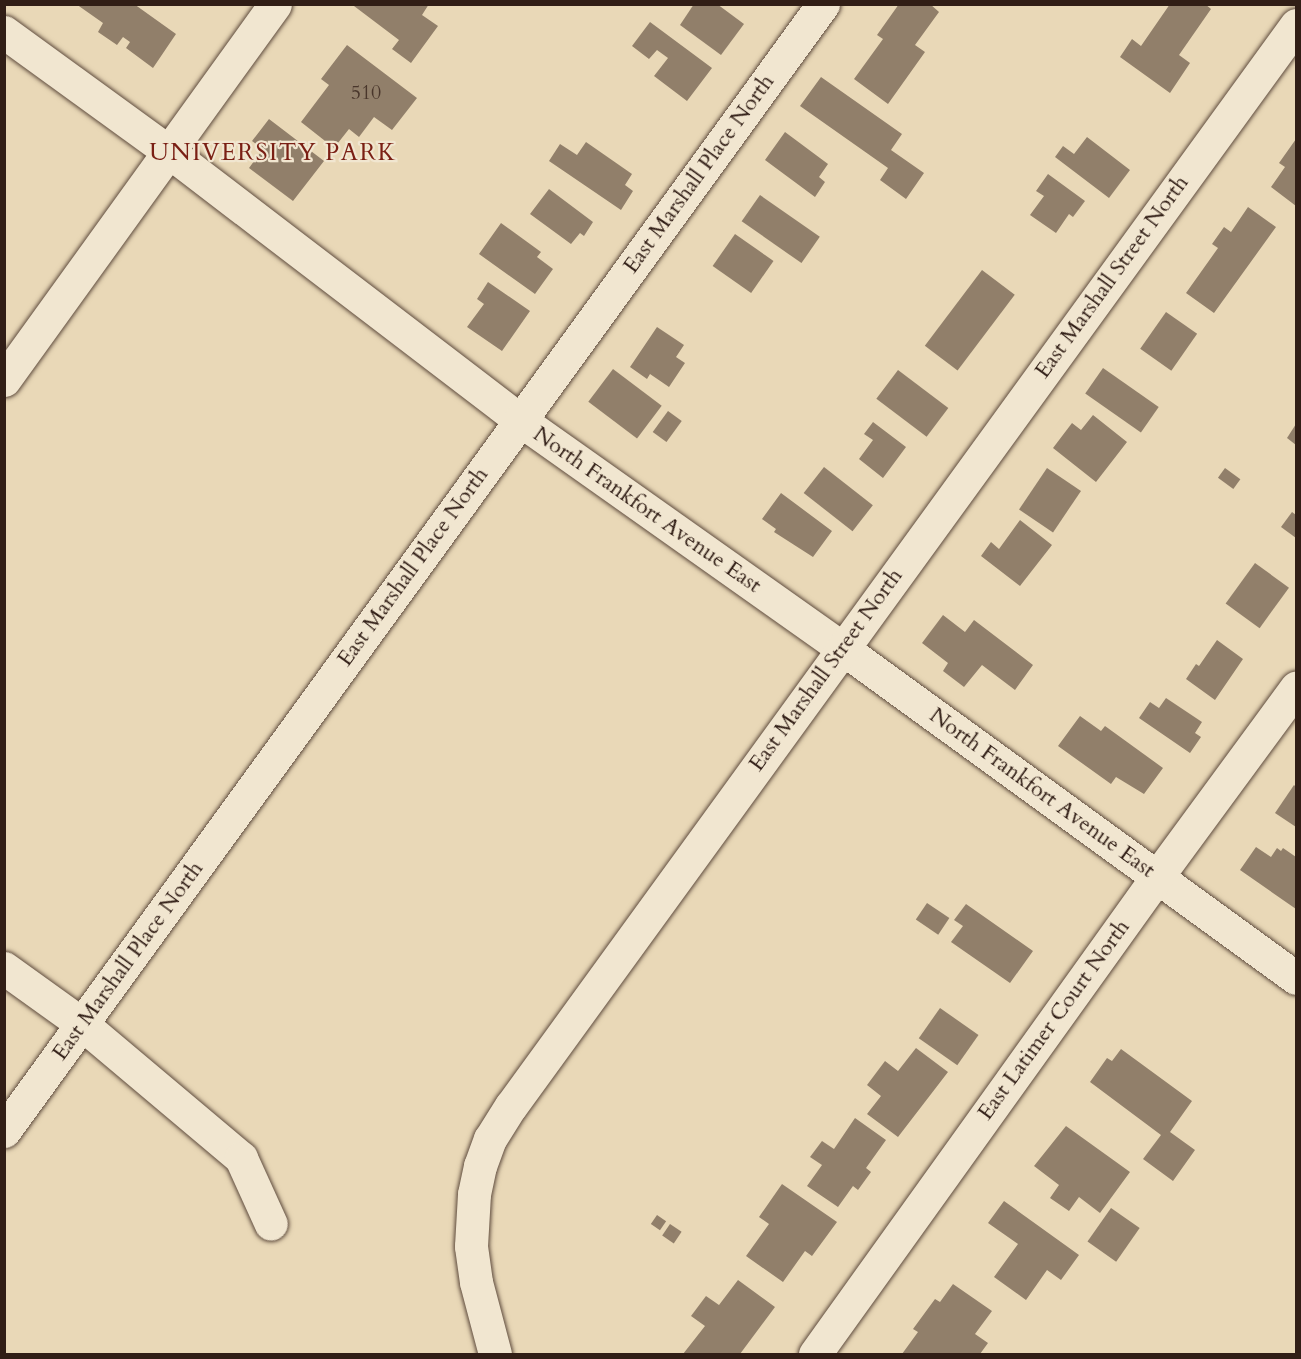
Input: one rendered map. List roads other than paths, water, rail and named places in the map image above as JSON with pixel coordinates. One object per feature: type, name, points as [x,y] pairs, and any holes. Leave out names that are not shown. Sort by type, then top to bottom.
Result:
[{"type":"street","points":[[4,380],[276,4]]},
{"type":"street","name":"East Marshall Place North","points":[[4,1131],[823,4]]},
{"type":"street","name":"East Marshall Street North","points":[[495,1354],[476,1282],[471,1246],[474,1194],[480,1166],[490,1139],[511,1106],[842,648],[1296,25]]},
{"type":"street","name":"North Frankfort Avenue East","points":[[4,32],[168,151],[520,420],[842,648],[1296,978]]},
{"type":"street","name":"East Latimer Court North","points":[[815,1354],[1157,877],[1296,688]]},
{"type":"street","points":[[4,968],[82,1024],[241,1158],[271,1224]]},
{"type":"district","name":"UNIVERSITY PARK","points":[[273,153]]}]
